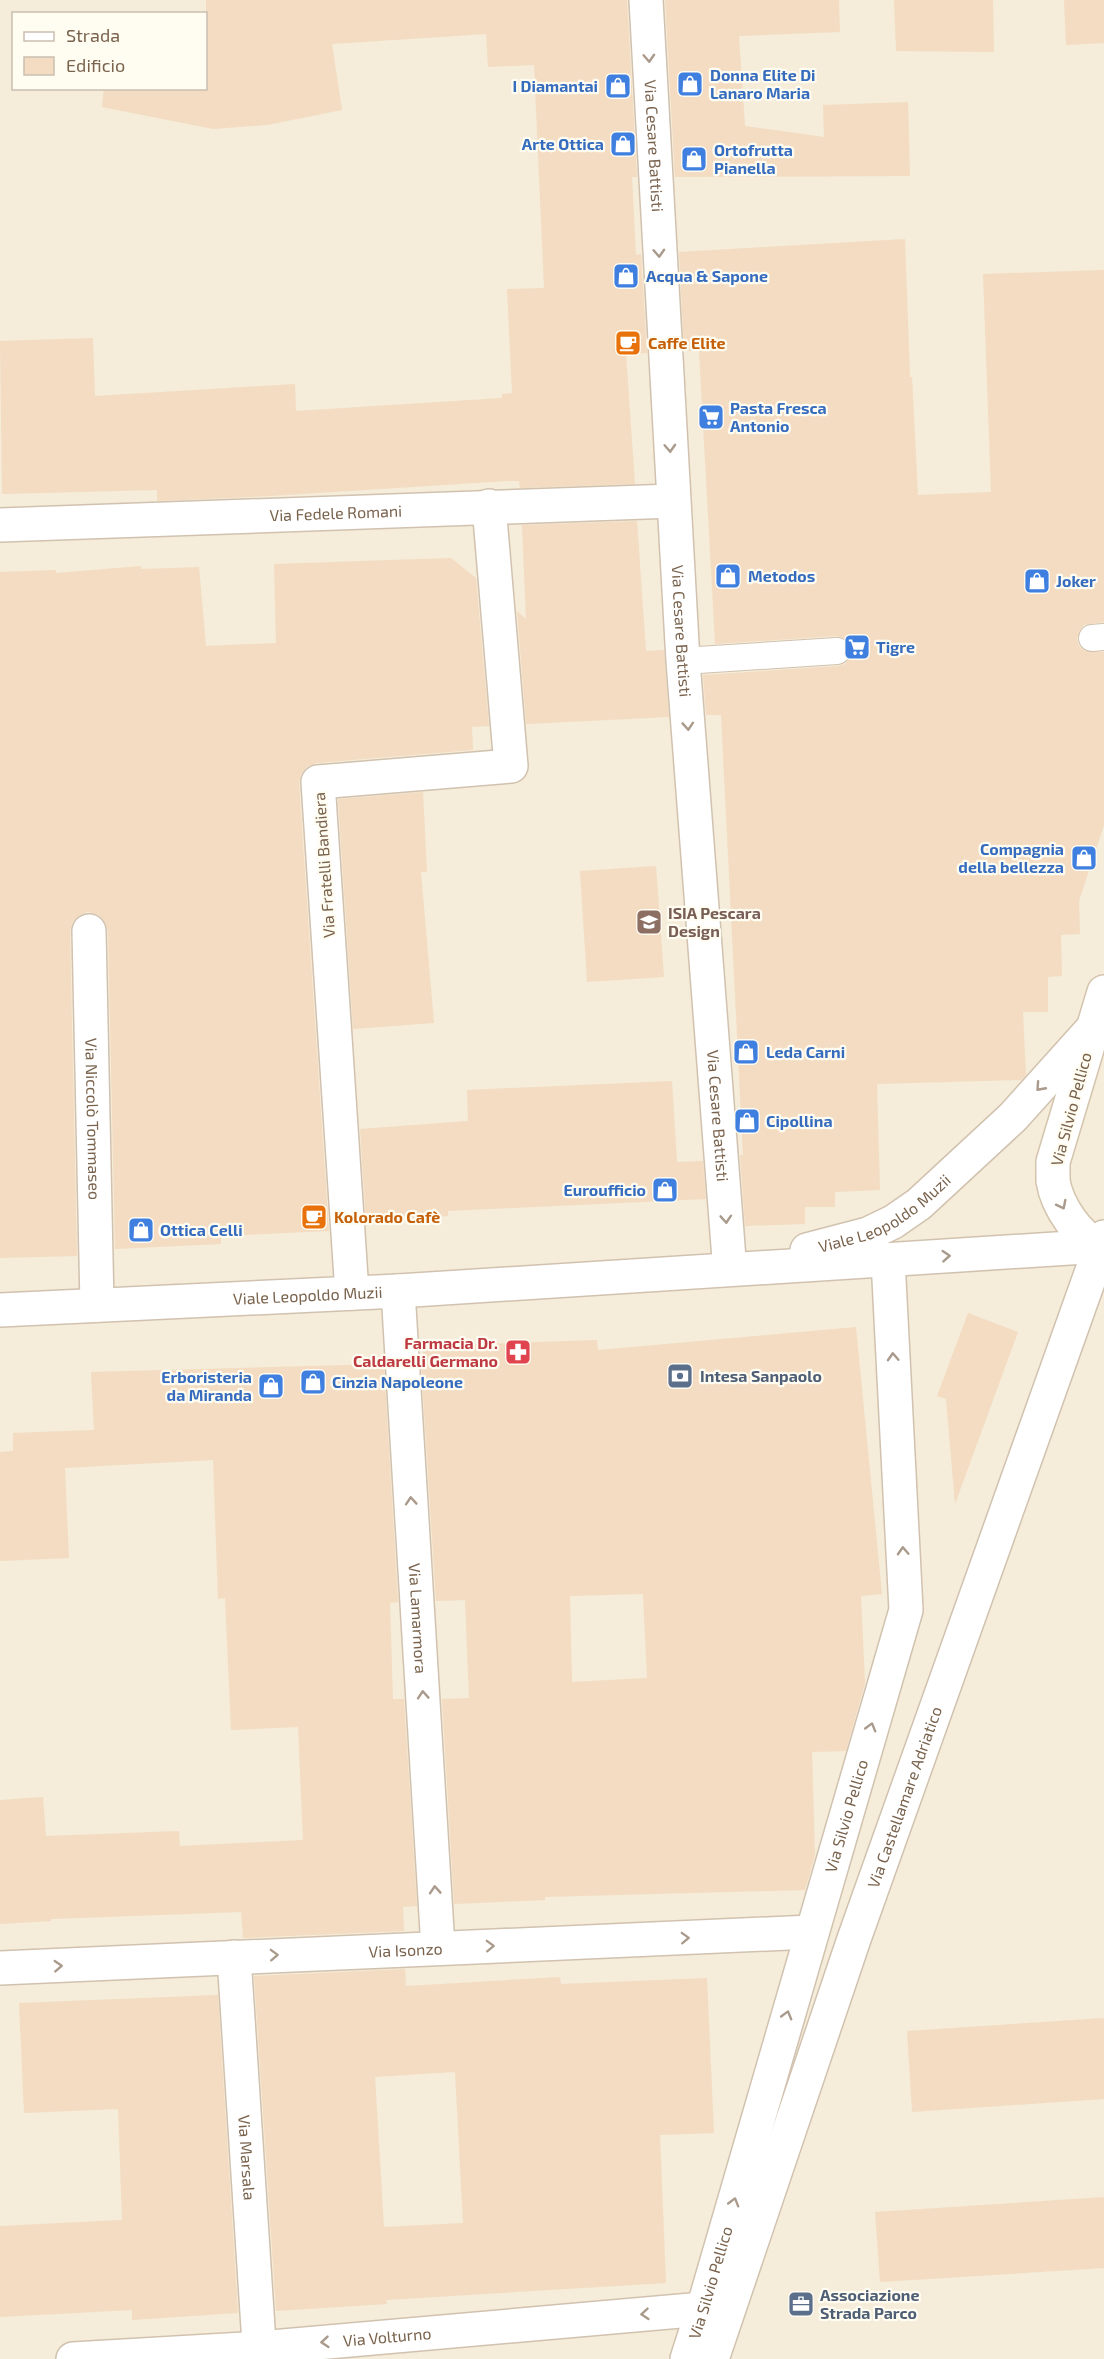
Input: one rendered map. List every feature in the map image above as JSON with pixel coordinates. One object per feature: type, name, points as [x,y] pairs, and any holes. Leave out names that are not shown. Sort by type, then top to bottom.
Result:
[{"type":"street","name":"Via Cesare Battisti","points":[[646,0],[683,661],[729,1259]]},
{"type":"street","name":"Via Fedele Romani","points":[[0,525],[673,501]]},
{"type":"street","name":"Via Fratelli Bandiera","points":[[352,1293],[318,782],[511,766],[489,506]]},
{"type":"street","name":"Via Niccolò Tommaseo","points":[[89,931],[98,1305]]},
{"type":"street","name":"Via Silvio Pellico","points":[[1103,1243],[1084,1235],[1060,1203],[1053,1181],[1053,1162],[1104,992]]},
{"type":"street","name":"Viale Leopoldo Muzii","points":[[614,1278],[636,1268],[774,1256],[831,1245],[868,1234],[903,1216],[956,1171],[1013,1117],[1093,1028]]},
{"type":"street","name":"Viale Leopoldo Muzii","points":[[0,1310],[614,1278],[1103,1243]]},
{"type":"street","name":"Via Castellamare Adriatico","points":[[712,2359],[854,1938],[1077,1307],[1103,1243]]},
{"type":"street","name":"Via Silvio Pellico","points":[[687,2359],[906,1610],[888,1260]]},
{"type":"street","name":"Via Lamarmora","points":[[398,1291],[438,1948]]},
{"type":"street","name":"Via Isonzo","points":[[0,1968],[811,1932]]},
{"type":"street","name":"Via Marsala","points":[[234,1957],[260,2353]]},
{"type":"street","name":"Via Volturno","points":[[72,2359],[260,2353],[703,2309]]},
{"type":"lane","points":[[683,661],[837,651]]},
{"type":"shaded area","points":[[0,0],[1104,0],[1104,2359],[0,2359]]},
{"type":"building","points":[[206,0],[627,0],[637,177],[632,177],[636,255],[641,254],[647,353],[626,354],[635,484],[520,488],[519,481],[507,481],[157,501],[157,490],[2,494],[0,341],[93,338],[95,396],[295,384],[296,411],[502,398],[502,394],[512,393],[507,289],[544,288],[534,65],[488,67],[486,34],[332,44],[342,110],[267,125],[213,129],[102,107],[104,90],[207,90]]},
{"type":"building","points":[[665,0],[839,0],[840,32],[739,36],[745,126],[824,137],[823,105],[908,102],[910,176],[675,177]]},
{"type":"building","points":[[894,0],[993,0],[994,52],[896,51]]},
{"type":"building","points":[[1064,0],[1104,0],[1104,43],[1066,45]]},
{"type":"building","points":[[905,239],[910,377],[912,377],[918,495],[991,492],[983,274],[1104,270],[1104,622],[1084,625],[1077,639],[1079,646],[1085,651],[1104,652],[1104,825],[1079,901],[1080,934],[1061,935],[1062,976],[1048,977],[1048,1012],[1023,1012],[1026,1075],[1021,1080],[877,1084],[880,1190],[835,1192],[835,1207],[805,1207],[805,1224],[745,1226],[721,715],[706,715],[703,675],[838,666],[845,664],[850,658],[852,649],[849,642],[836,636],[715,644],[699,351],[684,351],[679,252]]},
{"type":"building","points":[[637,521],[646,651],[664,650],[669,717],[526,724],[517,611],[526,619],[522,525]]},
{"type":"building","points":[[451,558],[476,578],[489,726],[472,727],[473,750],[316,763],[307,767],[301,774],[299,783],[329,1231],[221,1236],[221,1244],[115,1249],[108,931],[99,915],[88,912],[73,921],[70,931],[77,1256],[0,1258],[0,572],[56,570],[56,573],[141,566],[141,569],[199,567],[206,646],[276,643],[274,564]]},
{"type":"building","points":[[423,792],[427,872],[421,872],[434,1023],[353,1029],[338,799]]},
{"type":"building","points":[[656,866],[664,977],[587,982],[580,871]]},
{"type":"building","points":[[672,1081],[677,1162],[703,1161],[706,1199],[448,1211],[448,1216],[366,1222],[360,1129],[468,1121],[467,1090]]},
{"type":"building","points":[[968,1313],[1018,1332],[955,1504],[946,1399],[937,1396]]},
{"type":"building","points":[[856,1327],[882,1594],[861,1596],[865,1683],[846,1751],[812,1752],[815,1855],[805,1890],[545,1897],[545,1900],[454,1904],[442,1699],[469,1698],[465,1600],[436,1601],[421,1363],[423,1363],[423,1346],[597,1340],[598,1350]],"holes":[[[643,1594],[647,1678],[572,1682],[570,1596]]]},
{"type":"building","points":[[384,1364],[398,1602],[390,1603],[393,1699],[404,1699],[417,1906],[403,1907],[404,1931],[243,1938],[241,1912],[51,1919],[51,1921],[0,1924],[0,1800],[43,1797],[46,1836],[179,1831],[180,1846],[303,1840],[298,1727],[231,1730],[225,1598],[218,1599],[213,1460],[65,1468],[69,1558],[0,1561],[0,1452],[13,1451],[13,1433],[94,1430],[91,1372]]},
{"type":"building","points":[[405,1969],[406,1986],[560,1977],[561,1984],[707,1978],[714,2133],[660,2135],[666,2283],[386,2300],[387,2304],[276,2311],[254,1976]],"holes":[[[455,2072],[463,2223],[384,2227],[375,2077]]]},
{"type":"building","points":[[218,1995],[238,2313],[132,2320],[132,2310],[0,2317],[0,2226],[122,2220],[118,2109],[24,2113],[19,2003]]},
{"type":"building","points":[[1104,2018],[1104,2099],[912,2112],[907,2031]]},
{"type":"building","points":[[1104,2197],[1104,2268],[880,2282],[875,2212]]},
{"type":"place","name":"Donna Elite Di Lanaro Maria","points":[[690,84]]},
{"type":"place","name":"I Diamantai","points":[[618,86]]},
{"type":"place","name":"Arte Ottica","points":[[623,144]]},
{"type":"place","name":"Ortofrutta Pianella","points":[[694,159]]},
{"type":"place","name":"Acqua & Sapone","points":[[626,276]]},
{"type":"place","name":"Caffe Elite","points":[[628,343]]},
{"type":"place","name":"Pasta Fresca Antonio","points":[[711,417]]},
{"type":"place","name":"Metodos","points":[[728,576]]},
{"type":"place","name":"Joker","points":[[1037,581]]},
{"type":"place","name":"Tigre","points":[[857,647]]},
{"type":"place","name":"Compagnia della bellezza","points":[[1084,858]]},
{"type":"place","name":"ISIA Pescara Design","points":[[649,922]]},
{"type":"place","name":"Leda Carni","points":[[746,1052]]},
{"type":"place","name":"Cipollina","points":[[747,1121]]},
{"type":"place","name":"Euroufficio","points":[[665,1190]]},
{"type":"place","name":"Kolorado Cafè","points":[[314,1217]]},
{"type":"place","name":"Ottica Celli","points":[[141,1230]]},
{"type":"place","name":"Farmacia Dr. Caldarelli Germano","points":[[518,1352]]},
{"type":"place","name":"Intesa Sanpaolo","points":[[680,1376]]},
{"type":"place","name":"Cinzia Napoleone","points":[[313,1382]]},
{"type":"place","name":"Erboristeria da Miranda","points":[[271,1386]]},
{"type":"place","name":"Associazione Strada Parco","points":[[801,2304]]}]
